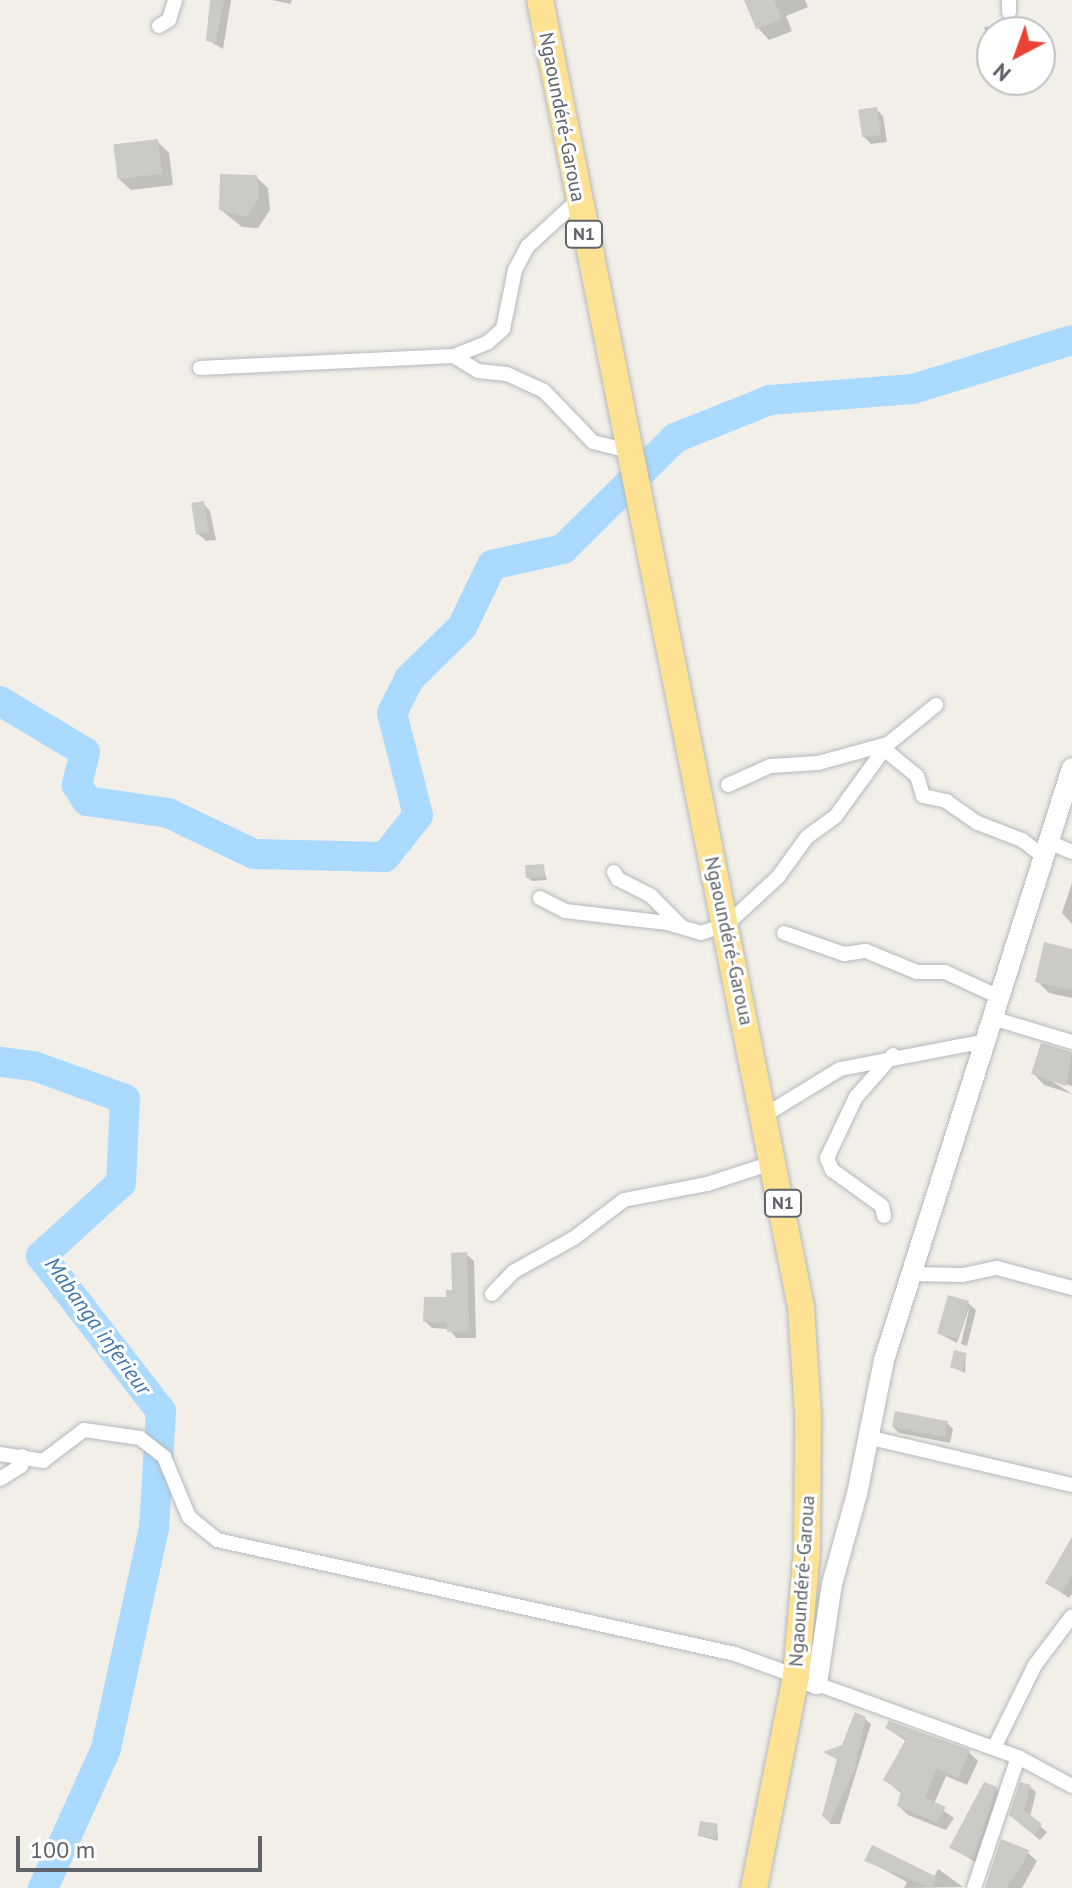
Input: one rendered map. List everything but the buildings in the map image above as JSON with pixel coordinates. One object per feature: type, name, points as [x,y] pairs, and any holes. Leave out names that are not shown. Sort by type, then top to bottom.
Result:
[{"type":"highway","name":"Ngaoundéré-Garoua","points":[[540,0],[642,526],[797,1279],[808,1415],[807,1680],[760,1887]]},
{"type":"street","points":[[159,26],[169,20],[175,0]]},
{"type":"street","points":[[200,368],[454,356],[503,329],[515,270],[528,246],[577,201]]},
{"type":"street","points":[[454,356],[478,371],[507,374],[544,391],[593,442],[630,460]]},
{"type":"street","points":[[540,898],[565,911],[681,926],[701,933],[726,925],[778,877],[807,837],[835,817],[887,747],[936,705]]},
{"type":"street","points":[[728,785],[770,766],[818,763],[887,747]]},
{"type":"street","points":[[887,747],[917,776],[923,796],[946,801],[1048,850],[1072,852]]},
{"type":"street","points":[[807,1680],[911,1274],[1072,768]]},
{"type":"street","points":[[614,872],[681,926]]},
{"type":"street","points":[[784,933],[844,954],[866,951],[917,972],[945,972],[999,997]]},
{"type":"street","points":[[992,1018],[1072,1042]]},
{"type":"street","points":[[765,1115],[840,1069],[893,1055],[985,1041]]},
{"type":"street","points":[[884,1216],[864,1188],[832,1170],[827,1158],[856,1097],[893,1055]]},
{"type":"street","points":[[492,1294],[513,1272],[574,1238],[624,1200],[707,1184],[775,1161]]},
{"type":"street","points":[[911,1274],[963,1275],[997,1268],[1072,1288]]},
{"type":"street","points":[[0,1454],[50,1458],[84,1430],[151,1442],[164,1457],[189,1517],[217,1540],[735,1654],[1018,1757],[1072,1786]]},
{"type":"street","points":[[867,1437],[1072,1485]]},
{"type":"street","points":[[0,1479],[21,1466],[22,1456]]},
{"type":"street","points":[[994,1748],[1035,1665],[1072,1616]]},
{"type":"street","points":[[974,1888],[1018,1757]]},
{"type":"waterway","points":[[0,701],[85,752],[77,785],[87,801],[168,813],[254,854],[385,857],[418,815],[392,713],[409,679],[462,627],[492,565],[563,549],[675,438],[770,400],[913,389],[1072,340]]},
{"type":"waterway","name":"Mabanga inferieur","points":[[0,1062],[34,1066],[125,1099],[121,1183],[41,1256],[161,1411],[154,1528],[106,1749],[43,1888]]}]
